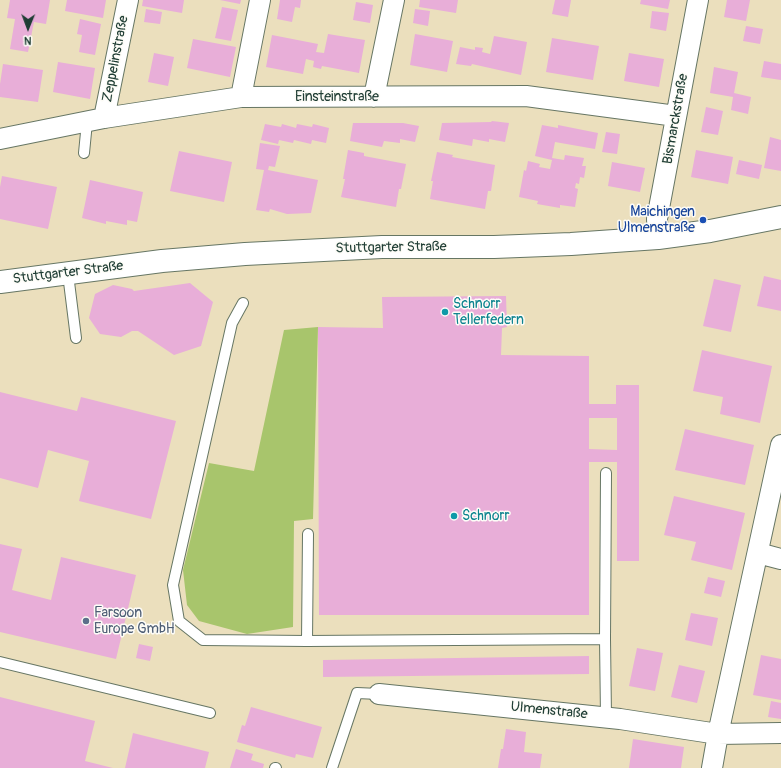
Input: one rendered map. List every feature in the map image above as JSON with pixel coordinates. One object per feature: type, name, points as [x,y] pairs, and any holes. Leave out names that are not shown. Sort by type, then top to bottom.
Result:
[{"type":"street","name":"Zeppelinstraße","points":[[96,120],[128,0]]},
{"type":"street","points":[[241,97],[260,0]]},
{"type":"street","points":[[374,97],[394,0]]},
{"type":"street","name":"Bismarckstraße","points":[[658,238],[657,219],[698,0]]},
{"type":"street","name":"Einsteinstraße","points":[[0,139],[96,120],[241,97],[526,96],[676,116]]},
{"type":"street","name":"Stuttgarter Straße","points":[[0,282],[162,262],[253,253],[375,248],[563,245],[658,238],[781,217]]},
{"type":"street","points":[[712,768],[718,734],[781,445]]},
{"type":"street","points":[[758,553],[781,559]]},
{"type":"street","name":"Ulmenstraße","points":[[379,694],[606,718],[718,734],[781,733]]},
{"type":"lane","points":[[84,153],[96,120]]},
{"type":"lane","points":[[68,274],[76,338]]},
{"type":"lane","points":[[243,303],[232,323],[173,585],[179,620],[203,640],[307,641],[605,639]]},
{"type":"lane","points":[[606,473],[606,718]]},
{"type":"lane","points":[[307,641],[308,534]]},
{"type":"lane","points":[[0,662],[210,713]]},
{"type":"lane","points":[[332,768],[357,693],[379,694]]},
{"type":"green space","points":[[318,327],[313,519],[294,521],[293,627],[247,634],[199,621],[187,605],[183,570],[209,463],[254,471],[284,330]]},
{"type":"building","points":[[10,0],[50,0],[46,24],[34,22],[28,52],[10,49],[15,19],[7,18]]},
{"type":"building","points":[[67,0],[106,0],[103,18],[65,11]]},
{"type":"building","points":[[143,0],[184,0],[182,13],[142,6]]},
{"type":"building","points":[[220,0],[241,0],[240,4]]},
{"type":"building","points":[[280,0],[301,0],[300,8],[295,7],[292,22],[277,19]]},
{"type":"building","points":[[420,0],[458,0],[456,13],[419,7]]},
{"type":"building","points":[[555,0],[571,0],[568,17],[552,14]]},
{"type":"building","points":[[641,0],[670,0],[668,9],[640,4]]},
{"type":"building","points":[[727,0],[750,0],[746,21],[724,17]]},
{"type":"building","points":[[356,2],[373,5],[370,23],[353,20]]},
{"type":"building","points":[[222,7],[238,10],[231,41],[215,38]]},
{"type":"building","points":[[146,9],[162,12],[160,24],[144,22]]},
{"type":"building","points":[[415,9],[430,11],[428,26],[413,23]]},
{"type":"building","points":[[652,11],[669,13],[666,31],[650,28]]},
{"type":"building","points":[[80,19],[101,24],[95,55],[79,52],[82,35],[77,34]]},
{"type":"building","points":[[746,26],[763,29],[760,44],[743,41]]},
{"type":"building","points":[[328,34],[365,40],[359,73],[322,66],[321,69],[313,67],[314,61],[306,59],[303,74],[266,67],[272,35],[318,44],[316,52],[324,53]]},
{"type":"building","points":[[415,34],[453,41],[447,72],[410,65]]},
{"type":"building","points":[[494,36],[527,42],[521,75],[472,64],[471,66],[456,64],[460,47],[475,50],[475,47],[483,48],[482,52],[490,54]]},
{"type":"building","points":[[552,38],[599,46],[593,80],[546,72]]},
{"type":"building","points":[[193,39],[236,47],[230,77],[187,68]]},
{"type":"building","points":[[154,53],[174,57],[168,86],[148,82]]},
{"type":"building","points":[[629,53],[664,59],[659,87],[624,81]]},
{"type":"building","points":[[764,61],[781,64],[781,80],[761,77]]},
{"type":"building","points":[[58,62],[95,68],[90,99],[53,92]]},
{"type":"building","points":[[3,64],[43,70],[38,102],[0,97]]},
{"type":"building","points":[[714,67],[738,72],[734,93],[751,97],[748,114],[731,110],[733,97],[710,93]]},
{"type":"building","points":[[706,107],[723,111],[718,135],[701,132]]},
{"type":"building","points":[[492,121],[509,123],[505,142],[489,139],[489,142],[473,139],[472,146],[439,140],[442,123]]},
{"type":"building","points":[[353,123],[403,123],[419,126],[415,142],[400,139],[400,143],[384,141],[382,147],[350,141]]},
{"type":"building","points":[[265,124],[281,127],[282,124],[296,128],[297,124],[312,127],[313,124],[329,128],[326,143],[312,140],[311,144],[294,140],[293,143],[279,140],[278,144],[261,140]]},
{"type":"building","points":[[542,125],[558,128],[558,125],[598,133],[595,149],[555,142],[552,158],[564,160],[565,155],[584,158],[582,166],[586,166],[584,178],[580,177],[579,184],[576,183],[575,188],[578,189],[575,207],[560,205],[560,208],[537,204],[538,201],[519,197],[524,170],[526,171],[528,161],[540,164],[539,167],[550,169],[552,160],[535,156]]},
{"type":"building","points":[[606,132],[620,134],[617,154],[602,152]]},
{"type":"building","points":[[770,137],[781,140],[781,171],[764,168]]},
{"type":"building","points":[[260,143],[280,146],[275,167],[269,166],[268,170],[318,180],[311,213],[287,214],[270,209],[269,212],[256,210],[264,170],[256,169]]},
{"type":"building","points":[[348,150],[364,153],[364,156],[406,164],[396,207],[341,197],[345,179],[343,179]]},
{"type":"building","points":[[696,150],[733,157],[728,184],[691,177]]},
{"type":"building","points":[[179,151],[232,162],[224,202],[170,191]]},
{"type":"building","points":[[437,152],[453,155],[452,157],[495,165],[491,191],[488,191],[485,209],[430,199],[433,181],[431,181]]},
{"type":"building","points":[[739,160],[762,165],[759,179],[736,174]]},
{"type":"building","points":[[612,162],[645,168],[640,192],[608,186]]},
{"type":"building","points":[[2,176],[57,187],[48,229],[0,219],[0,187]]},
{"type":"building","points":[[90,180],[143,192],[137,222],[127,220],[127,225],[106,221],[106,224],[82,218]]},
{"type":"building","points":[[764,276],[781,280],[781,311],[757,306]]},
{"type":"building","points":[[714,279],[741,285],[731,332],[703,326]]},
{"type":"building","points":[[190,283],[213,302],[201,346],[174,355],[138,331],[132,331],[121,337],[100,334],[89,318],[95,294],[113,285],[132,289],[134,291]]},
{"type":"building","name":"Schnorr","points":[[506,296],[507,327],[502,328],[501,355],[589,356],[589,404],[616,404],[616,385],[639,385],[639,561],[617,561],[617,462],[589,462],[589,615],[319,615],[318,327],[383,328],[382,297]],"holes":[[[589,418],[617,418],[617,450],[589,449]]]},
{"type":"building","points":[[702,350],[772,366],[760,423],[720,414],[723,397],[693,391]]},
{"type":"building","points":[[0,392],[77,411],[81,397],[176,421],[151,519],[79,501],[89,461],[48,450],[38,488],[0,478]]},
{"type":"building","points":[[685,429],[754,445],[745,485],[675,470]]},
{"type":"building","points":[[674,496],[745,513],[732,570],[691,560],[696,542],[664,535]]},
{"type":"building","points":[[0,544],[22,549],[12,590],[51,600],[61,557],[136,575],[116,659],[0,632]]},
{"type":"building","points":[[708,577],[725,581],[721,597],[704,593]]},
{"type":"building","points":[[691,613],[718,618],[712,646],[685,640]]},
{"type":"building","points":[[139,644],[153,647],[150,661],[136,658]]},
{"type":"building","points":[[637,648],[663,653],[655,691],[629,686]]},
{"type":"building","points":[[761,655],[781,659],[781,700],[753,695]]},
{"type":"building","points":[[589,656],[589,674],[323,677],[323,660]]},
{"type":"building","points":[[679,665],[705,671],[697,703],[671,697]]},
{"type":"building","points":[[0,697],[95,721],[85,761],[113,768],[0,768]]},
{"type":"building","points":[[771,701],[781,703],[781,719],[768,717]]},
{"type":"building","points":[[251,707],[322,727],[313,758],[296,754],[295,758],[237,742],[242,725],[245,726]]},
{"type":"building","points":[[506,729],[526,732],[524,752],[542,754],[540,768],[498,768]]},
{"type":"building","points":[[133,733],[209,752],[205,768],[125,768]]},
{"type":"building","points":[[633,739],[684,747],[681,768],[629,768]]},
{"type":"building","points":[[236,749],[253,754],[251,760],[264,764],[263,768],[230,768]]},
{"type":"place","name":"Maichingen Ulmenstraße","points":[[703,220]]},
{"type":"place","name":"Schnorr Tellerfedern","points":[[445,312]]},
{"type":"place","name":"Schnorr","points":[[454,516]]},
{"type":"place","name":"Farsoon Europe GmbH","points":[[86,621]]}]
